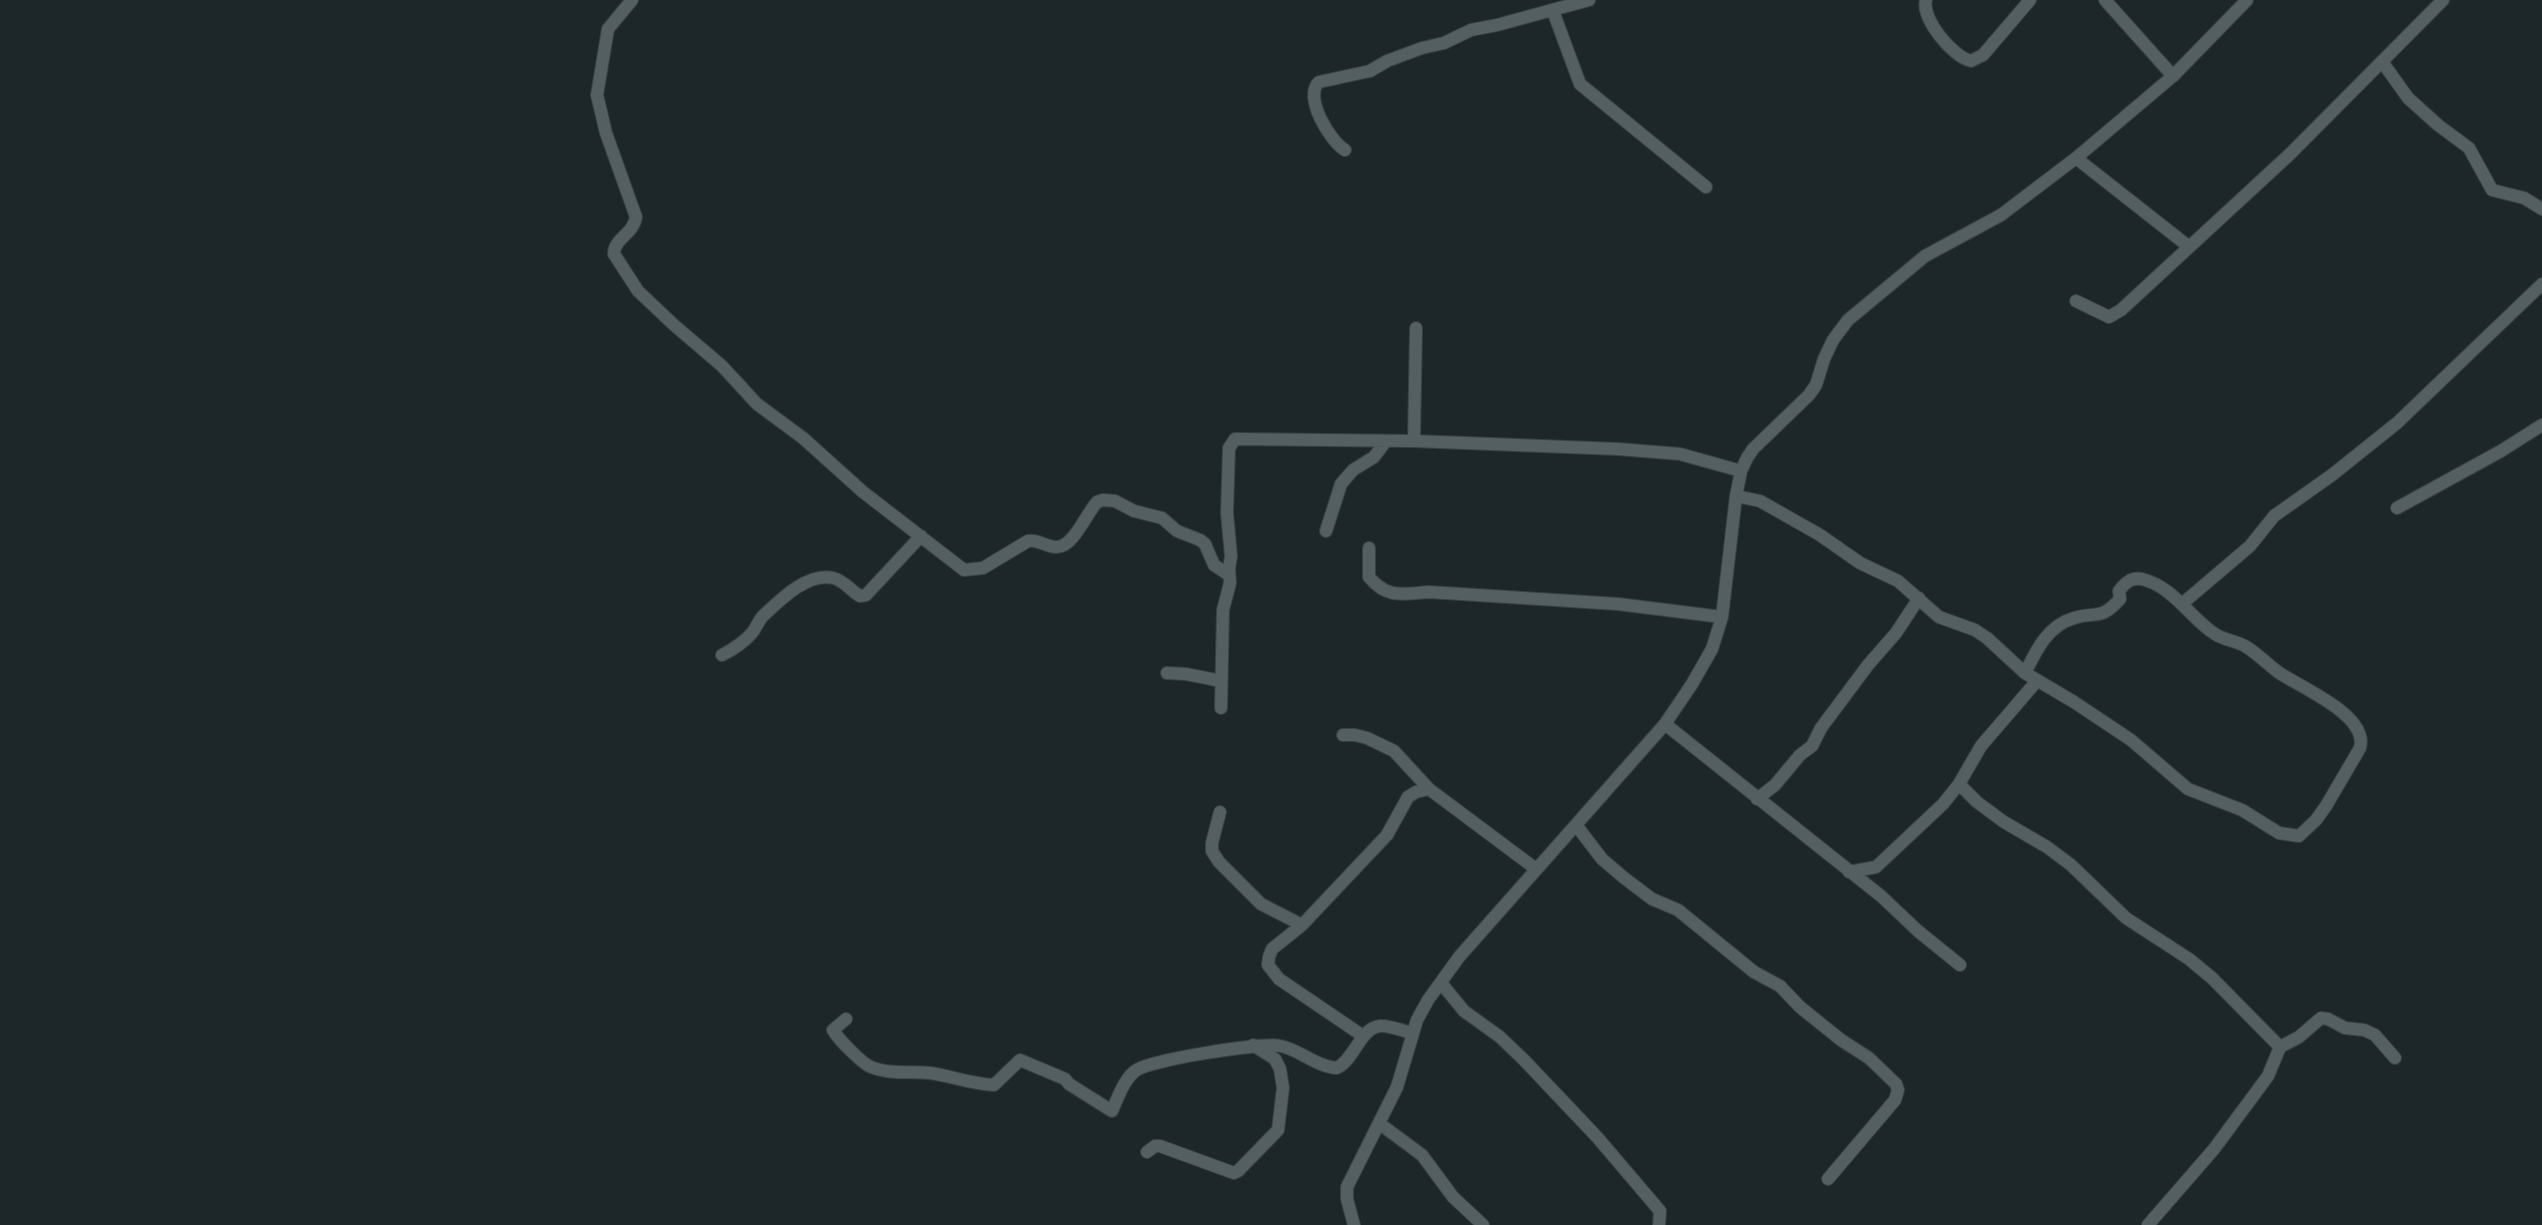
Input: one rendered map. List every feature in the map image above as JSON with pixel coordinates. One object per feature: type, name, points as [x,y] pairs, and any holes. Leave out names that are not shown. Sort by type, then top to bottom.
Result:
[{"type":"street","points":[[632,0],[608,29],[598,81],[600,113],[636,217],[632,230],[618,242],[614,254],[638,291],[722,366],[757,404],[803,438],[863,492],[964,570],[977,570],[1028,541],[1034,540],[1055,547],[1067,543],[1097,502],[1109,500],[1134,511],[1162,518],[1177,531],[1200,540],[1214,565],[1229,575]]},
{"type":"street","points":[[1346,150],[1334,141],[1316,107],[1314,90],[1319,82],[1370,71],[1388,61],[1422,48],[1444,43],[1472,30],[1589,0]]},
{"type":"street","points":[[1926,0],[1924,6],[1926,15],[1951,51],[1971,61],[1983,55],[2030,0]]},
{"type":"street","points":[[2105,0],[2173,76]]},
{"type":"street","points":[[1354,1225],[1347,1199],[1347,1187],[1397,1087],[1417,1020],[1459,957],[1665,724],[1712,649],[1722,617],[1741,471],[1753,448],[1809,395],[1816,385],[1833,340],[1848,320],[1925,256],[2001,215],[2076,158],[2173,76],[2247,0]]},
{"type":"street","points":[[2076,301],[2103,316],[2113,316],[2290,154],[2383,63],[2443,0]]},
{"type":"street","points":[[1553,11],[1580,84],[1707,187]]},
{"type":"street","points":[[2383,63],[2408,98],[2438,125],[2469,148],[2492,190],[2524,198],[2542,209]]},
{"type":"street","points":[[2076,158],[2188,246]]},
{"type":"street","points":[[2183,603],[2250,546],[2274,516],[2332,475],[2397,423],[2542,284]]},
{"type":"street","points":[[1414,441],[1416,328]]},
{"type":"street","points":[[2397,508],[2501,451],[2542,425]]},
{"type":"street","points":[[1221,708],[1223,610],[1229,587],[1231,546],[1227,513],[1229,448],[1235,439],[1414,441],[1680,454],[1741,471]]},
{"type":"street","points":[[1326,531],[1344,478],[1374,457],[1386,441]]},
{"type":"street","points":[[1736,496],[1760,501],[1797,521],[1860,563],[1898,581],[1939,617],[1975,630],[1987,638],[2025,673],[2037,682],[2052,688],[2131,740],[2188,789],[2242,810],[2279,833],[2299,836],[2316,820],[2360,748],[2361,733],[2340,709],[2290,680],[2246,646],[2216,635],[2183,603],[2141,579],[2127,582],[2119,591],[2120,598],[2110,610],[2102,615],[2066,621],[2043,639],[2025,673]]},
{"type":"street","points":[[722,655],[752,633],[762,618],[783,598],[807,582],[820,577],[832,578],[845,584],[860,596],[866,595],[921,536]]},
{"type":"street","points":[[1369,549],[1370,577],[1383,591],[1401,594],[1440,593],[1607,603],[1722,617]]},
{"type":"street","points":[[1757,799],[1775,785],[1800,755],[1812,746],[1821,728],[1868,665],[1896,633],[1918,598]]},
{"type":"street","points":[[1167,673],[1221,681]]},
{"type":"street","points":[[1849,872],[1871,869],[1881,863],[1943,804],[1959,784],[1981,746],[2037,682]]},
{"type":"street","points":[[1665,724],[1887,901],[1918,931],[1960,965]]},
{"type":"street","points":[[1343,735],[1367,738],[1394,751],[1429,789],[1536,869]]},
{"type":"street","points":[[1959,784],[1977,802],[2004,822],[2047,847],[2072,865],[2126,918],[2189,959],[2212,978],[2280,1047]]},
{"type":"street","points":[[1363,1036],[1272,973],[1269,957],[1272,949],[1302,925],[1387,835],[1408,797],[1416,792],[1429,789]]},
{"type":"street","points":[[1220,812],[1212,843],[1212,850],[1219,862],[1261,904],[1302,925]]},
{"type":"street","points":[[1576,825],[1602,859],[1623,878],[1652,899],[1678,910],[1754,972],[1780,986],[1800,1007],[1841,1040],[1869,1058],[1896,1084],[1898,1090],[1895,1100],[1828,1179]]},
{"type":"street","points":[[1441,982],[1464,1011],[1476,1022],[1500,1037],[1597,1137],[1655,1203],[1660,1211],[1659,1225]]},
{"type":"street","points":[[2148,1225],[2214,1149],[2268,1076],[2280,1047],[2299,1037],[2318,1020],[2324,1017],[2345,1028],[2364,1030],[2375,1035],[2395,1058]]},
{"type":"street","points":[[846,1019],[833,1030],[839,1041],[869,1066],[900,1072],[930,1073],[978,1085],[994,1085],[1020,1060],[1065,1079],[1069,1084],[1112,1110],[1121,1089],[1136,1070],[1201,1053],[1225,1052],[1253,1045],[1277,1045],[1290,1048],[1337,1068],[1352,1055],[1363,1036],[1380,1026],[1412,1033]]},
{"type":"street","points":[[1147,1152],[1155,1146],[1160,1146],[1234,1173],[1242,1168],[1278,1130],[1282,1102],[1283,1088],[1280,1069],[1275,1059],[1253,1045]]},
{"type":"street","points":[[1380,1124],[1422,1155],[1453,1197],[1483,1225]]}]
